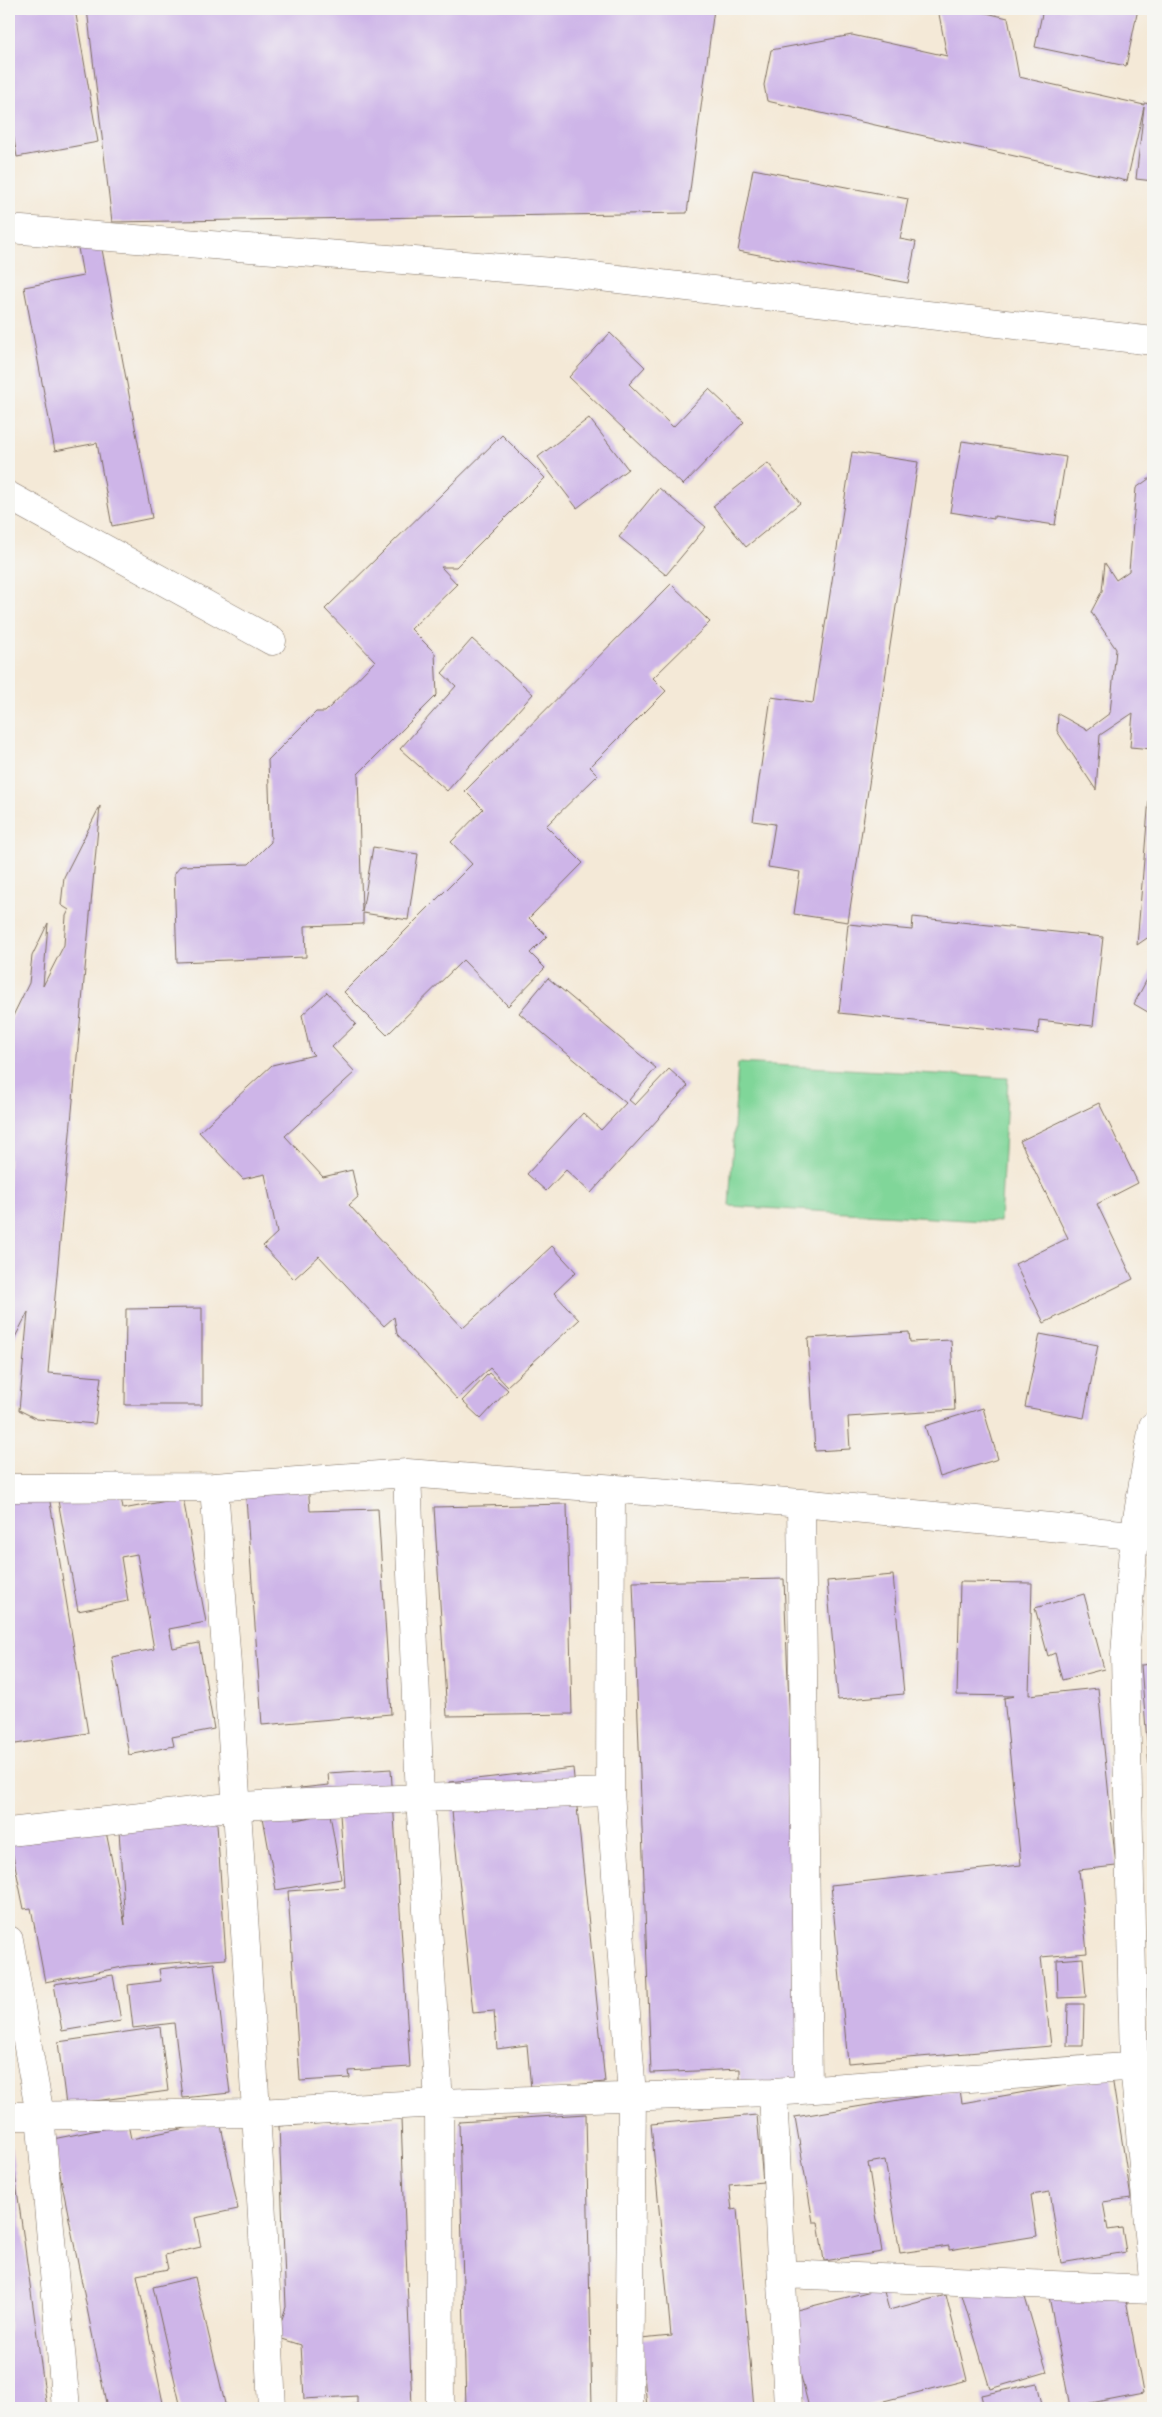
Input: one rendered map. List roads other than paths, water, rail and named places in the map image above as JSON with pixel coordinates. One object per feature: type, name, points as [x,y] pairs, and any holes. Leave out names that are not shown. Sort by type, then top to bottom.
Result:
[{"type":"street","points":[[9,229],[566,273],[1153,341]]},
{"type":"street","points":[[9,496],[272,641]]},
{"type":"street","points":[[1153,1426],[1144,1536],[1125,1656],[1153,2279]]},
{"type":"street","points":[[9,1488],[214,1487],[407,1472],[611,1490],[801,1503],[1144,1536]]},
{"type":"street","points":[[407,1472],[420,1798],[439,2103],[440,2408]]},
{"type":"street","points":[[214,1487],[238,1806],[258,2113],[272,2408]]},
{"type":"street","points":[[611,1490],[610,1792],[632,2096],[629,2408]]},
{"type":"street","points":[[801,1503],[808,2088]]},
{"type":"street","points":[[9,1832],[238,1806],[610,1792]]},
{"type":"street","points":[[9,1940],[40,2116],[66,2408]]},
{"type":"street","points":[[9,2116],[258,2113],[439,2103],[773,2092],[1144,2065]]},
{"type":"street","points":[[773,2092],[788,2408]]},
{"type":"street","points":[[782,2274],[1153,2289]]}]
